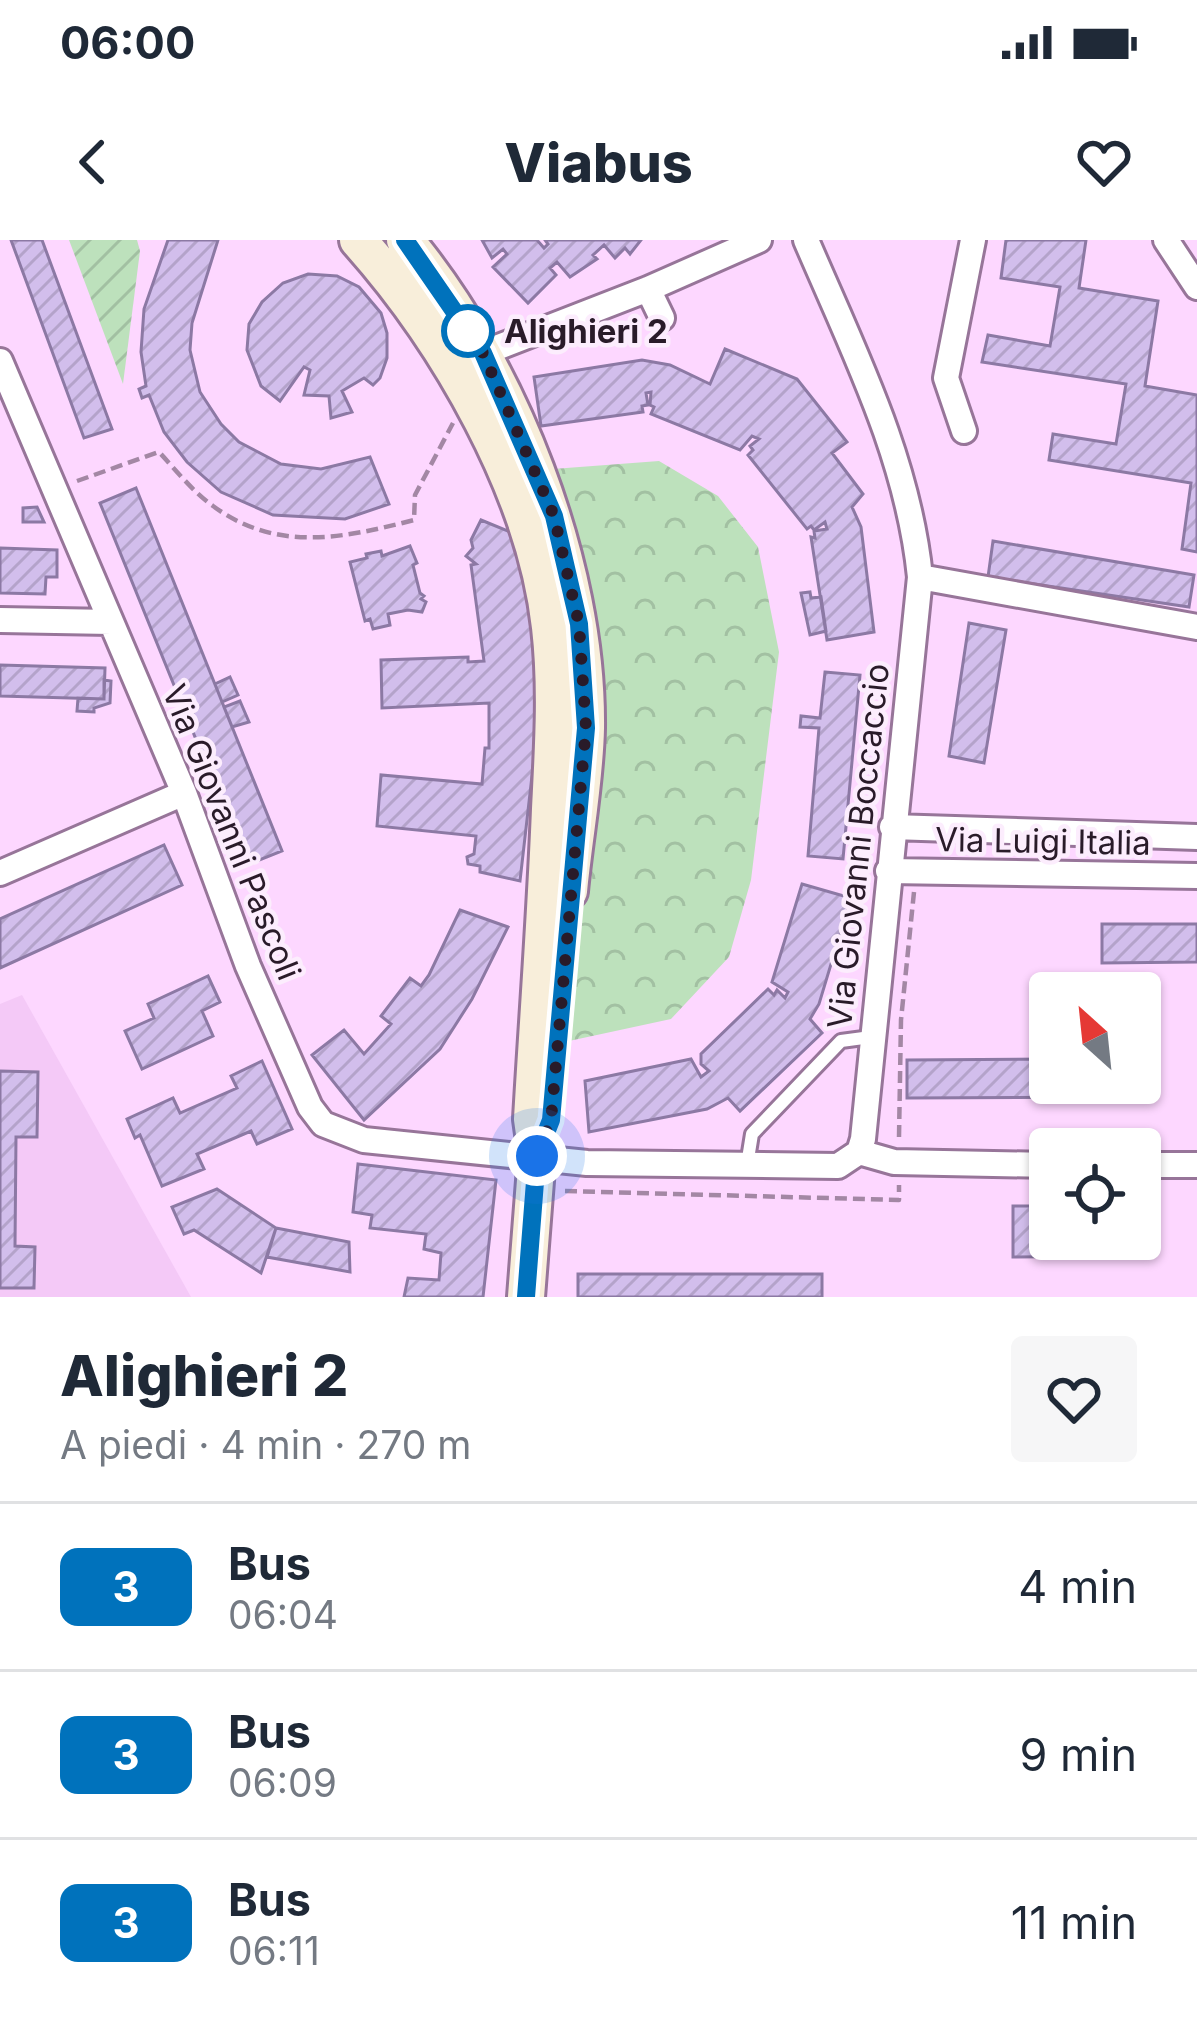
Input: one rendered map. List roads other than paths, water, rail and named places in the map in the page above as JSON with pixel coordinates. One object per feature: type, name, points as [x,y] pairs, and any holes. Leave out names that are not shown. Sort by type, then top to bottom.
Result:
[{"type":"street","points":[[358,240],[471,360],[473,410],[528,525],[550,625],[554,720],[532,1119],[537,1156],[526,1297]]},
{"type":"street","points":[[405,240],[554,516],[579,624],[586,728],[551,1120],[537,1156]]},
{"type":"street","points":[[471,360],[759,240]]},
{"type":"street","name":"Via Giovanni Boccaccio","points":[[806,240],[843,347],[885,424],[914,523],[920,578],[860,1152]]},
{"type":"street","points":[[964,430],[946,378],[973,240]]},
{"type":"street","points":[[1166,240],[1197,287]]},
{"type":"street","points":[[648,289],[662,317]]},
{"type":"street","name":"Via Giovanni Pascoli","points":[[0,361],[184,793],[248,966],[310,1107],[323,1124],[364,1140],[537,1156]]},
{"type":"street","points":[[920,578],[1197,627]]},
{"type":"street","points":[[0,620],[111,622]]},
{"type":"street","points":[[0,873],[184,793]]},
{"type":"street","name":"Via Luigi Italia","points":[[892,827],[1197,837]]},
{"type":"street","name":"Via Luigi Italia","points":[[888,871],[1197,877]]},
{"type":"street","points":[[537,1156],[587,1163],[838,1166],[860,1152],[894,1162],[1029,1165]]},
{"type":"street","points":[[1161,1165],[1197,1165]]},
{"type":"lane","points":[[747,1166],[752,1134],[842,1041],[871,1037]]},
{"type":"place","name":"Alighieri 2","points":[[468,331]]}]
